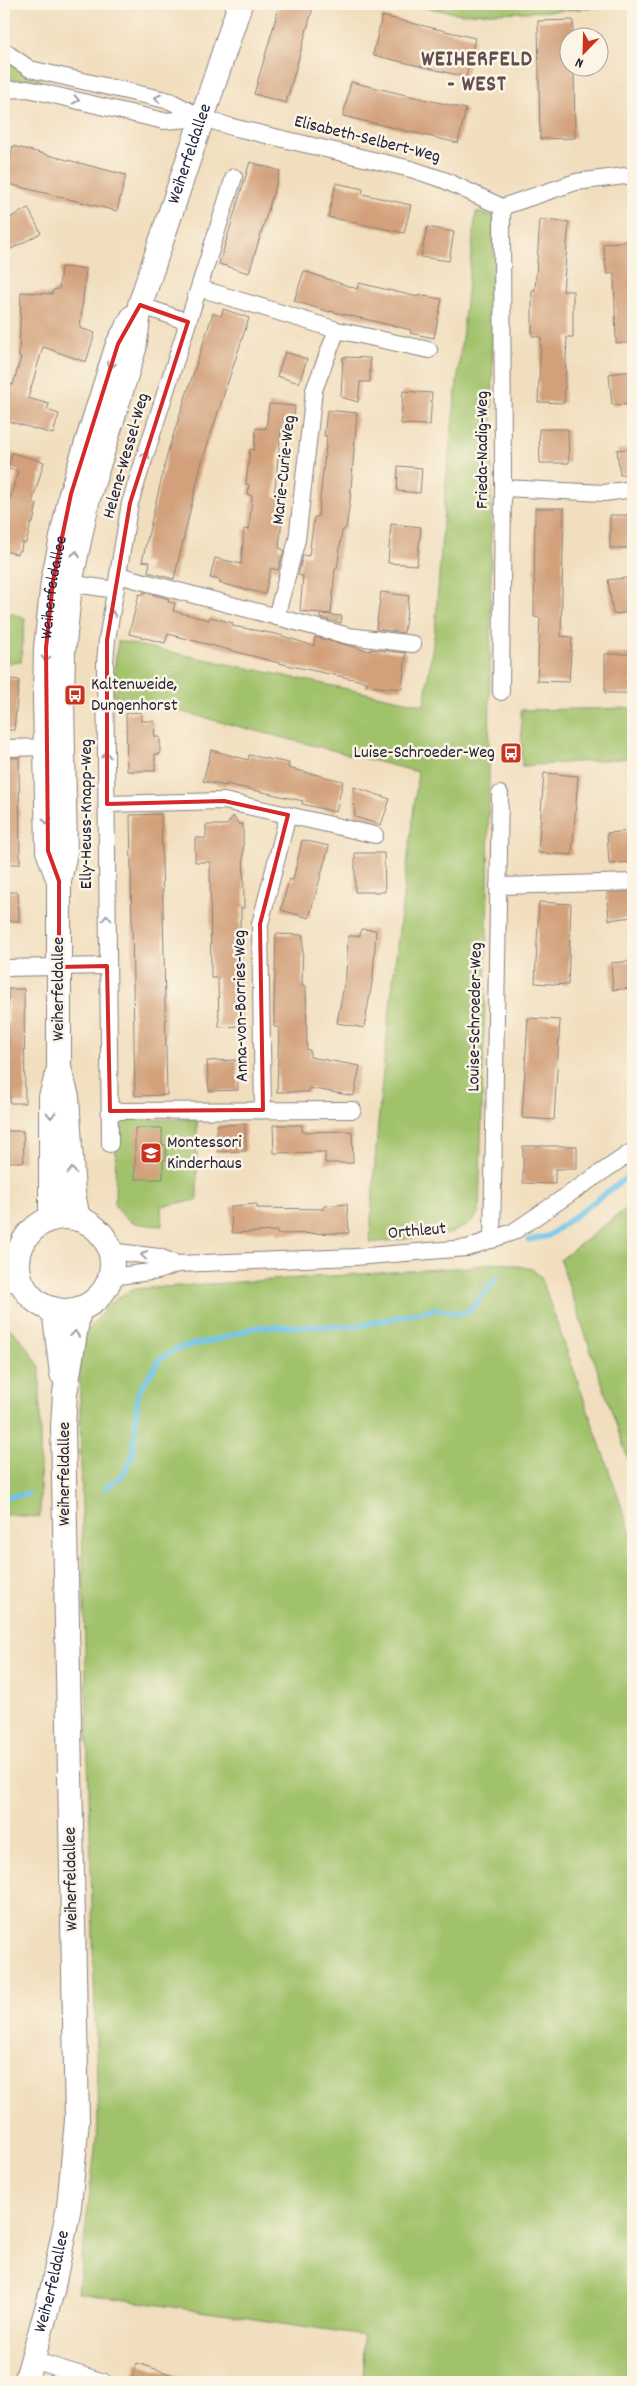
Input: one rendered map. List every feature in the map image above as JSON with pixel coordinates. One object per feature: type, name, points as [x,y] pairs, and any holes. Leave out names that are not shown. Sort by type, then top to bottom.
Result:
[{"type":"main road","name":"Weiherfeldallee","points":[[51,1219],[51,1097],[59,1068],[59,881],[48,852],[54,747],[46,648],[61,582],[71,494],[118,344],[140,305],[240,4]]},
{"type":"main road","name":"Weiherfeldallee","points":[[59,1068],[67,1097],[73,1193],[78,1219]]},
{"type":"main road","points":[[65,1217],[78,1219],[92,1226],[103,1237],[110,1251],[112,1264],[110,1277],[103,1291],[93,1302],[79,1309],[54,1310],[40,1304],[13,1281],[18,1268],[11,1254],[24,1242],[31,1232],[51,1219],[65,1217]]},
{"type":"main road","name":"Weiherfeldallee","points":[[29,2371],[52,2291],[69,2207],[76,2120],[64,1427],[65,1393],[79,1309]]},
{"type":"main road","name":"Weiherfeldallee","points":[[54,1310],[65,1393]]},
{"type":"street","points":[[4,51],[30,69],[170,101],[202,118]]},
{"type":"street","points":[[4,90],[28,89],[164,121],[202,118]]},
{"type":"street","name":"Elisabeth-Selbert-Weg","points":[[202,118],[322,149],[411,169],[444,180],[502,207]]},
{"type":"street","points":[[502,207],[576,182],[633,175]]},
{"type":"street","name":"Helene-Wessel-Weg","points":[[105,662],[130,503],[234,177]]},
{"type":"street","name":"Frieda-Nadig-Weg","points":[[501,692],[503,488],[502,207]]},
{"type":"street","points":[[198,288],[337,330],[429,350]]},
{"type":"street","points":[[140,305],[188,322]]},
{"type":"street","name":"Marie-Curie-Weg","points":[[276,617],[297,540],[314,390],[337,330]]},
{"type":"street","points":[[503,488],[604,493],[633,488]]},
{"type":"street","points":[[61,582],[117,582],[276,617],[349,636],[413,644]]},
{"type":"street","name":"Elly-Heuss-Knapp-Weg","points":[[105,662],[110,1144]]},
{"type":"street","points":[[4,748],[54,747]]},
{"type":"street","name":"Louise-Schroeder-Weg","points":[[492,1240],[500,794]]},
{"type":"street","points":[[107,804],[224,801],[375,835]]},
{"type":"street","name":"Anna-von-Borries-Weg","points":[[263,1110],[260,924],[288,815]]},
{"type":"street","points":[[498,886],[633,882]]},
{"type":"street","points":[[4,968],[107,966]]},
{"type":"street","points":[[110,1111],[353,1110]]},
{"type":"street","name":"Orthleut","points":[[110,1277],[158,1271],[177,1264],[414,1253],[467,1248],[513,1232],[633,1151]]},
{"type":"street","name":"Orthleut","points":[[110,1251],[159,1257],[177,1264]]},
{"type":"street","name":"Weiherfeldallee","points":[[29,2371],[104,2382]]},
{"type":"highlighted area","points":[[140,305],[188,322],[130,503],[107,640],[107,804],[224,801],[288,815],[260,924],[263,1110],[110,1111],[107,966],[59,967],[59,881],[48,851],[46,648],[53,581],[71,494],[118,344]]},
{"type":"green space","points":[[406,4],[633,4],[557,11],[461,14]]},
{"type":"green space","points":[[5,61],[40,76],[40,80],[38,83],[4,83]]},
{"type":"green space","points":[[476,212],[494,216],[488,893],[479,1213],[468,1225],[448,1234],[370,1243],[373,1184],[384,1066],[418,772],[111,694],[118,641],[424,705],[435,630],[446,481]]},
{"type":"green space","points":[[4,611],[25,618],[21,662],[4,663]]},
{"type":"green space","points":[[633,708],[633,758],[522,766],[521,710]]},
{"type":"green space","points":[[197,1119],[197,1200],[161,1206],[162,1226],[130,1221],[115,1206],[116,1120]]},
{"type":"green space","points":[[633,1203],[633,1474],[560,1260]]},
{"type":"green space","points":[[500,1262],[532,1269],[541,1277],[633,1539],[633,2382],[364,2382],[363,2335],[78,2293],[98,2124],[83,1572],[79,1342],[109,1304],[132,1289],[468,1267]]},
{"type":"green space","points":[[4,1323],[22,1340],[40,1367],[40,1517],[4,1515]]},
{"type":"building","points":[[280,4],[314,4],[286,103],[254,94]]},
{"type":"building","points":[[382,16],[475,38],[466,77],[373,55]]},
{"type":"building","points":[[573,20],[573,28],[560,28],[560,78],[574,78],[575,138],[540,139],[538,21]]},
{"type":"building","points":[[351,82],[466,109],[458,143],[343,116]]},
{"type":"building","points":[[13,146],[126,175],[117,211],[4,183]]},
{"type":"building","points":[[250,162],[280,171],[249,273],[219,264]]},
{"type":"building","points":[[336,183],[363,189],[362,194],[411,205],[404,233],[328,217]]},
{"type":"building","points":[[28,208],[41,233],[4,253],[4,221]]},
{"type":"building","points":[[540,220],[569,222],[563,291],[573,291],[573,337],[567,337],[564,403],[538,402],[541,337],[532,336],[532,290],[535,290]]},
{"type":"building","points":[[427,227],[454,232],[449,261],[421,257]]},
{"type":"building","points":[[633,240],[633,343],[616,343],[614,273],[607,274],[603,244]]},
{"type":"building","points":[[61,267],[86,269],[80,328],[95,333],[86,362],[43,347],[28,398],[49,404],[47,410],[59,414],[53,434],[4,420],[4,383],[13,385],[21,357],[19,357],[21,292],[52,294],[53,290],[59,289]]},
{"type":"building","points":[[304,271],[357,289],[359,283],[418,297],[418,295],[442,299],[434,338],[410,333],[411,330],[330,312],[294,301]]},
{"type":"building","points":[[223,309],[249,318],[202,461],[174,579],[148,572],[150,562],[142,561],[168,451],[213,313],[221,316]]},
{"type":"building","points":[[285,352],[307,359],[299,383],[277,376]]},
{"type":"building","points":[[343,357],[370,358],[370,382],[360,382],[358,402],[341,397]]},
{"type":"building","points":[[633,371],[633,404],[612,405],[609,374]]},
{"type":"building","points":[[403,391],[432,393],[430,425],[401,424]]},
{"type":"building","points":[[269,404],[295,406],[293,432],[281,430],[274,497],[284,498],[279,548],[284,550],[278,570],[271,568],[265,594],[219,583],[220,580],[210,578],[215,558],[241,564],[244,529],[249,530],[252,496],[248,495],[249,485],[246,484],[250,449],[254,450],[256,428],[266,429]]},
{"type":"building","points":[[327,410],[357,413],[350,501],[346,528],[342,531],[337,569],[335,569],[331,614],[300,611],[303,576],[298,575],[303,555],[309,556],[314,517],[318,517],[327,436],[324,436]]},
{"type":"building","points":[[539,429],[568,429],[569,463],[540,463]]},
{"type":"building","points":[[633,448],[633,474],[620,475],[617,450]]},
{"type":"building","points":[[12,453],[44,462],[32,503],[37,504],[33,523],[31,523],[26,543],[22,543],[21,551],[18,551],[17,554],[4,551],[4,497],[10,499],[18,471],[8,469]]},
{"type":"building","points":[[398,466],[422,468],[420,493],[397,491]]},
{"type":"building","points":[[535,508],[564,508],[561,636],[572,637],[569,682],[537,681],[540,618],[534,617]]},
{"type":"building","points":[[610,515],[633,515],[633,548],[610,548]]},
{"type":"building","points":[[391,524],[421,527],[417,565],[388,563]]},
{"type":"building","points":[[633,577],[633,612],[613,614],[608,580]]},
{"type":"building","points":[[143,592],[169,599],[168,602],[175,603],[173,611],[209,620],[210,617],[233,623],[232,626],[276,634],[314,646],[315,637],[370,651],[370,649],[406,653],[402,689],[366,686],[367,682],[287,665],[168,634],[165,643],[129,634],[139,594],[143,595]]},
{"type":"building","points":[[381,592],[409,596],[404,633],[376,629]]},
{"type":"building","points":[[320,614],[342,616],[341,623],[320,618]]},
{"type":"building","points":[[605,654],[631,654],[631,693],[605,693]]},
{"type":"building","points":[[4,678],[19,680],[14,730],[4,730]]},
{"type":"building","points":[[141,712],[141,721],[154,721],[155,737],[160,737],[160,754],[155,754],[155,771],[127,771],[126,713]]},
{"type":"building","points":[[211,750],[248,760],[249,755],[289,763],[288,768],[343,781],[336,812],[302,804],[303,801],[226,784],[226,786],[203,781]]},
{"type":"building","points":[[5,758],[19,758],[20,864],[5,864]]},
{"type":"building","points":[[544,773],[578,776],[572,855],[538,853]]},
{"type":"building","points":[[354,787],[390,799],[381,825],[355,817]]},
{"type":"building","points":[[161,814],[167,1095],[135,1096],[130,815]]},
{"type":"building","points":[[233,816],[239,824],[243,824],[244,908],[241,908],[240,919],[242,1026],[219,1027],[218,978],[211,978],[210,862],[195,862],[195,838],[206,838],[206,825],[227,825]]},
{"type":"building","points":[[631,831],[633,862],[609,864],[607,833]]},
{"type":"building","points":[[302,840],[329,846],[309,918],[281,910],[289,879],[293,880]]},
{"type":"building","points":[[355,853],[384,853],[385,892],[355,892]]},
{"type":"building","points":[[4,892],[18,892],[19,921],[4,921]]},
{"type":"building","points":[[633,892],[633,917],[609,920],[607,893]]},
{"type":"building","points":[[539,902],[571,904],[568,985],[535,983]]},
{"type":"building","points":[[361,929],[376,930],[373,977],[364,1028],[337,1023],[346,974],[348,936],[360,936]]},
{"type":"building","points":[[276,934],[303,935],[302,986],[306,986],[307,1050],[310,1050],[310,1057],[360,1066],[354,1096],[309,1088],[309,1092],[277,1092],[279,1027],[274,1027]]},
{"type":"building","points":[[633,961],[633,988],[613,990],[611,963]]},
{"type":"building","points":[[8,989],[24,989],[25,1103],[10,1103]]},
{"type":"building","points":[[528,1018],[560,1020],[554,1120],[522,1118]]},
{"type":"building","points":[[237,1060],[238,1090],[209,1091],[207,1061]]},
{"type":"building","points":[[245,1124],[246,1151],[218,1152],[217,1125]]},
{"type":"building","points":[[273,1125],[302,1125],[302,1132],[352,1131],[353,1163],[325,1163],[325,1152],[274,1153]]},
{"type":"building","name":"Montessori Kinderhaus","points":[[135,1128],[162,1128],[162,1145],[166,1145],[166,1160],[163,1160],[163,1179],[135,1179]]},
{"type":"building","points":[[4,1131],[23,1131],[24,1162],[4,1162]]},
{"type":"building","points":[[523,1146],[577,1146],[577,1169],[555,1169],[555,1184],[523,1183]]},
{"type":"building","points":[[257,1204],[257,1208],[324,1209],[324,1206],[347,1204],[349,1233],[277,1234],[277,1231],[232,1233],[231,1206]]},
{"type":"building","points":[[137,2363],[186,2379],[186,2382],[142,2382],[132,2379]]},
{"type":"waterway","points":[[529,1240],[548,1236],[633,1173]]},
{"type":"waterway","points":[[105,1488],[122,1476],[133,1455],[138,1393],[160,1359],[178,1348],[219,1339],[257,1327],[357,1326],[437,1309],[460,1314],[470,1310],[497,1278]]},
{"type":"waterway","points":[[4,1497],[28,1494]]},
{"type":"place","name":"Kaltenweide, Dungenhorst","points":[[75,695]]},
{"type":"place","name":"Luise-Schroeder-Weg","points":[[511,753]]},
{"type":"place","name":"Montessori Kinderhaus","points":[[151,1153]]},
{"type":"district","name":"WEIHERFELD - WEST","points":[[477,72]]}]
